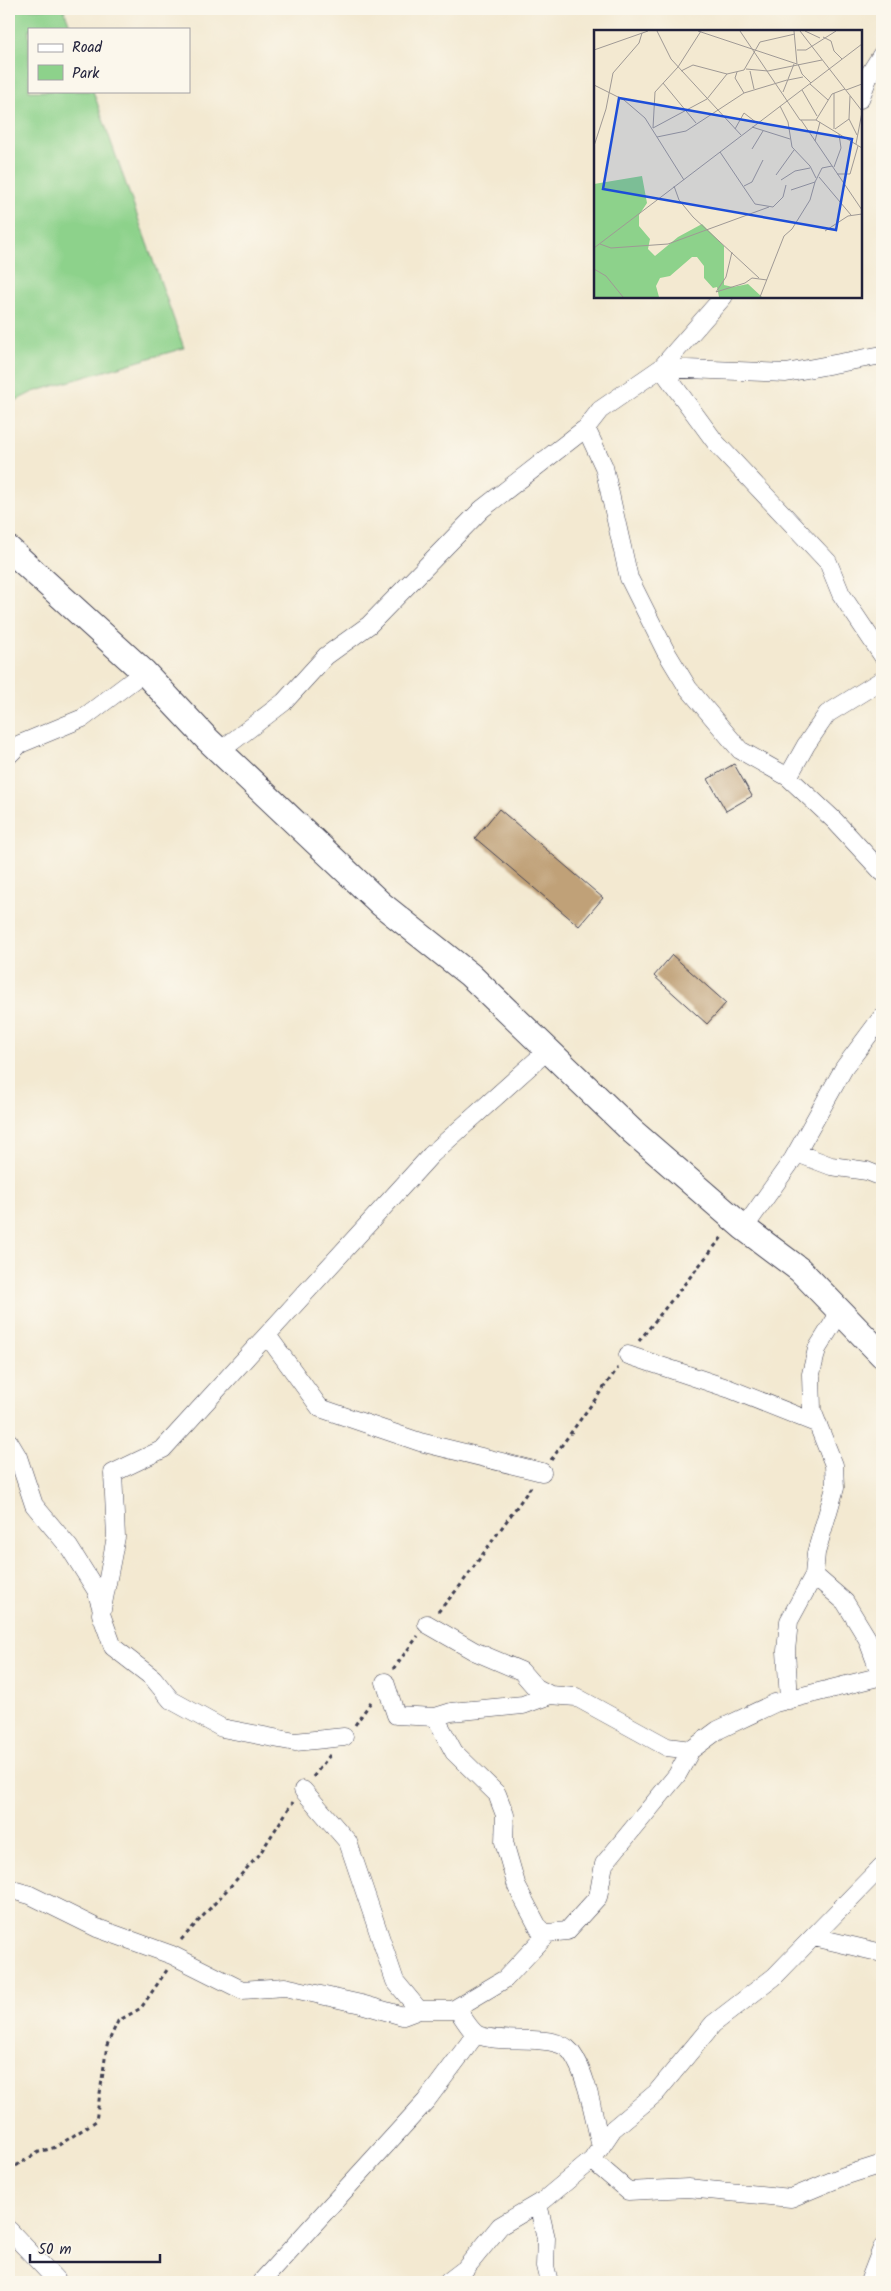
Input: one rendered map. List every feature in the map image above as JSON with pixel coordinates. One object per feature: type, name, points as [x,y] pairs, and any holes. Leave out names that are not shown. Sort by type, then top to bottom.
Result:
[{"type":"main road","points":[[9,549],[144,672],[220,751],[381,904],[470,976],[632,1131],[740,1224],[800,1270],[882,1355]]},
{"type":"street","points":[[861,96],[870,73],[882,54]]},
{"type":"street","points":[[220,751],[284,702],[326,656],[369,624],[482,509],[586,428],[600,410],[661,368],[722,298]]},
{"type":"street","points":[[661,368],[786,373],[882,355]]},
{"type":"street","points":[[661,368],[716,443],[828,562],[841,594],[882,655]]},
{"type":"street","points":[[586,428],[604,467],[629,578],[664,650],[688,688],[740,750],[788,776],[834,820],[882,872]]},
{"type":"street","points":[[9,755],[20,744],[83,718],[144,672]]},
{"type":"street","points":[[788,776],[806,744],[827,714],[882,680]]},
{"type":"street","points":[[740,1224],[796,1153],[844,1068],[882,1016]]},
{"type":"street","points":[[102,1611],[116,1537],[113,1473],[163,1449],[431,1155],[548,1050]]},
{"type":"street","points":[[796,1153],[831,1166],[867,1171],[882,1177]]},
{"type":"street","points":[[789,1700],[786,1651],[789,1621],[814,1575],[816,1553],[835,1488],[834,1465],[812,1410],[811,1374],[817,1349],[840,1312]]},
{"type":"street","points":[[267,1335],[320,1408],[420,1442],[542,1472]]},
{"type":"street","points":[[628,1355],[730,1388],[818,1424]]},
{"type":"street","points":[[9,1442],[18,1457],[34,1505],[69,1547],[96,1590],[113,1647],[153,1678],[171,1700],[222,1728],[295,1742],[344,1737]]},
{"type":"street","points":[[9,1889],[30,1895],[96,1928],[172,1954],[242,1990],[285,1987],[361,2004],[403,2016],[418,2010],[456,2008],[505,1980],[548,1933],[567,1931],[598,1897],[604,1864],[677,1775],[691,1750],[718,1730],[775,1703],[882,1676],[868,1638],[850,1609],[845,1602],[814,1575]]},
{"type":"street","points":[[427,1624],[474,1651],[522,1671],[535,1687],[550,1695],[576,1697],[667,1747],[691,1750]]},
{"type":"street","points":[[385,1682],[396,1715],[435,1717],[451,1712],[523,1705],[550,1695]]},
{"type":"street","points":[[435,1717],[454,1752],[496,1794],[505,1815],[504,1842],[517,1887],[544,1938]]},
{"type":"street","points":[[303,1790],[348,1842],[395,1982],[418,2010]]},
{"type":"street","points":[[448,2282],[465,2269],[500,2226],[538,2204],[597,2154],[613,2129],[656,2093],[713,2024],[774,1977],[882,1866]]},
{"type":"street","points":[[814,1937],[882,1953]]},
{"type":"street","points":[[456,2008],[476,2034],[500,2040],[548,2040],[570,2050],[582,2074],[597,2154],[628,2191],[688,2188],[790,2198],[844,2176],[882,2164]]},
{"type":"street","points":[[261,2282],[426,2101],[476,2034]]},
{"type":"street","points":[[538,2204],[546,2238],[545,2266],[549,2282]]},
{"type":"street","points":[[9,2230],[58,2282]]},
{"type":"street","points":[[869,2282],[882,2248]]},
{"type":"path","points":[[9,2170],[39,2152],[56,2147],[96,2121],[107,2045],[118,2021],[141,2008],[166,1973],[173,1949],[259,1855],[303,1790],[360,1719],[406,1650],[460,1586],[628,1355],[740,1224]]},
{"type":"green space","points":[[9,9],[64,9],[71,28],[28,28],[28,92],[93,92],[184,348],[33,392],[9,404]]},
{"type":"building","points":[[734,764],[752,796],[726,811],[708,779]]},
{"type":"building","points":[[499,809],[603,898],[579,926],[475,838]]},
{"type":"building","points":[[672,955],[726,1003],[707,1024],[654,976]]}]
